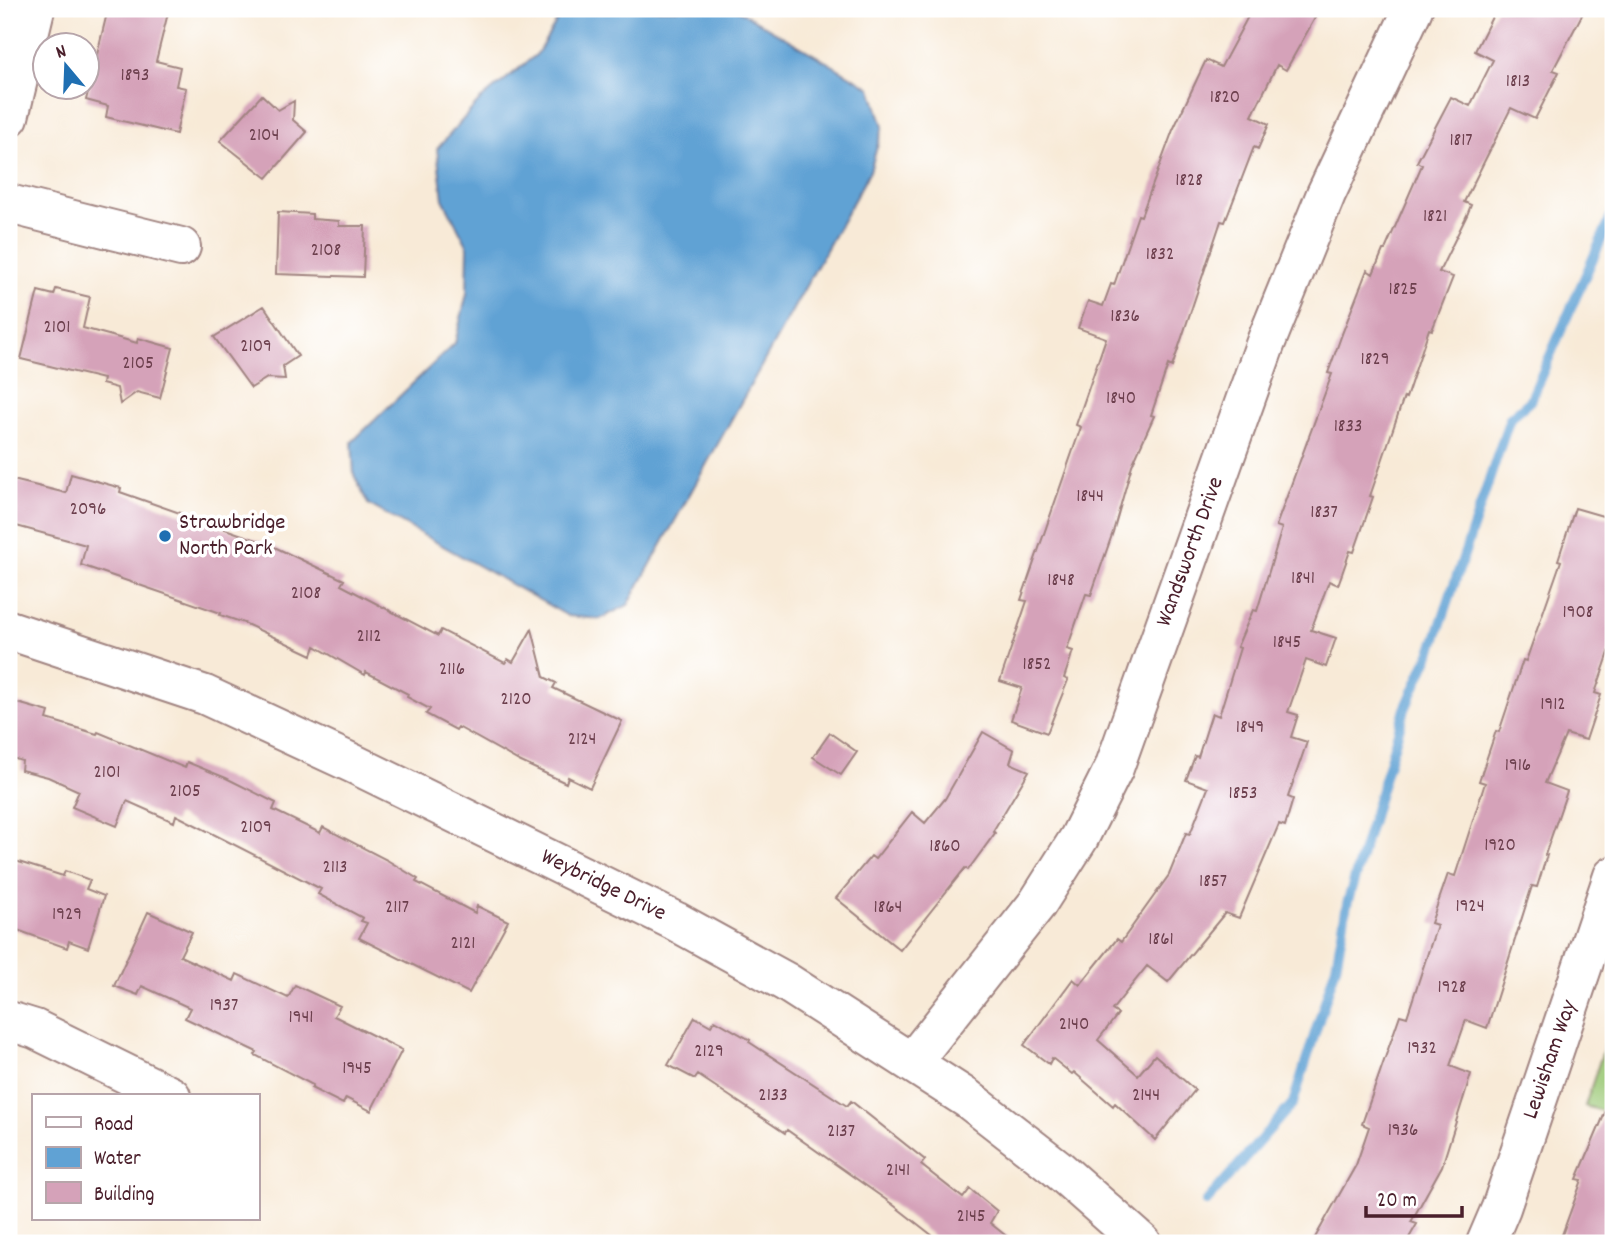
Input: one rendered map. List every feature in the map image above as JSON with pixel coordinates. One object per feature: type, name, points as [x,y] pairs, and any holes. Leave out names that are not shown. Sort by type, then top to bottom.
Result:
[{"type":"street","points":[[9,117],[35,9]]},
{"type":"street","name":"Wandsworth Drive","points":[[912,1062],[1037,904],[1079,838],[1114,768],[1266,342],[1326,194],[1413,9]]},
{"type":"street","points":[[9,204],[181,247]]},
{"type":"street","name":"Weybridge Drive","points":[[9,630],[205,695],[354,764],[675,921],[786,982],[968,1100],[1057,1168],[1142,1243]]},
{"type":"street","name":"Lewisham Way","points":[[1486,1243],[1501,1208],[1613,876]]},
{"type":"street","points":[[9,1021],[35,1029],[167,1094]]},
{"type":"green space","points":[[1613,1020],[1613,1114],[1585,1106]]},
{"type":"water","points":[[564,9],[736,9],[871,88],[883,126],[870,171],[628,605],[600,619],[568,616],[368,504],[354,475],[352,442],[455,343],[467,293],[468,247],[443,199],[437,149],[479,101],[537,54]]},
{"type":"building","points":[[108,9],[169,9],[156,61],[180,67],[176,86],[186,88],[176,134],[106,117],[108,106],[93,102],[102,102],[102,34]]},
{"type":"building","points":[[1252,9],[1295,9],[1315,18],[1286,70],[1277,65],[1252,116],[1269,124],[1258,149],[1254,147],[1225,222],[1221,221],[1172,367],[1168,365],[1151,415],[1154,416],[1132,465],[1091,595],[1086,594],[1067,649],[1073,651],[1064,678],[1068,680],[1047,733],[1011,720],[1022,688],[1000,681],[1027,601],[1021,600],[1081,427],[1076,425],[1106,338],[1078,328],[1088,301],[1103,306],[1111,284],[1114,285],[1138,215],[1141,216],[1173,130],[1206,60],[1221,67]]},
{"type":"building","points":[[1496,9],[1585,9],[1553,70],[1559,72],[1535,119],[1511,108],[1464,202],[1471,205],[1439,272],[1453,277],[1432,330],[1429,329],[1406,398],[1404,397],[1354,552],[1350,551],[1338,585],[1329,581],[1311,630],[1336,638],[1326,667],[1306,660],[1288,712],[1298,715],[1291,737],[1307,742],[1288,797],[1293,799],[1285,826],[1279,824],[1239,918],[1225,913],[1168,982],[1147,966],[1112,1010],[1118,1014],[1098,1040],[1138,1075],[1155,1055],[1195,1090],[1155,1140],[1115,1103],[1113,1106],[1074,1072],[1072,1074],[1052,1058],[1049,1064],[1024,1045],[1073,979],[1080,985],[1117,939],[1121,942],[1169,875],[1186,833],[1190,834],[1208,788],[1186,780],[1195,756],[1198,757],[1212,713],[1219,716],[1240,648],[1237,647],[1253,610],[1257,611],[1282,528],[1276,526],[1332,374],[1328,373],[1342,334],[1367,270],[1373,274],[1385,250],[1422,165],[1417,162],[1451,97],[1470,106],[1493,60],[1475,51]]},
{"type":"building","points":[[262,95],[278,110],[294,101],[293,120],[307,132],[267,178],[220,141]]},
{"type":"building","points":[[278,212],[312,214],[312,219],[339,221],[339,226],[365,226],[363,277],[276,274]]},
{"type":"building","points":[[56,289],[90,297],[83,328],[137,343],[138,338],[173,348],[160,398],[137,392],[120,404],[117,388],[102,384],[103,379],[21,359],[38,291],[54,295]]},
{"type":"building","points":[[264,306],[298,356],[283,366],[285,379],[267,378],[251,388],[214,337]]},
{"type":"building","points":[[71,474],[121,488],[120,492],[268,544],[344,580],[341,585],[438,636],[441,630],[505,663],[508,659],[513,662],[532,629],[544,677],[556,683],[553,688],[622,721],[590,788],[568,777],[566,783],[519,761],[458,727],[456,730],[426,714],[430,709],[407,697],[408,694],[366,672],[365,675],[315,646],[312,655],[244,623],[220,615],[221,613],[81,565],[86,545],[9,524],[9,479],[66,493]]},
{"type":"building","points":[[1575,508],[1613,519],[1613,641],[1595,693],[1601,695],[1586,740],[1566,734],[1545,783],[1567,791],[1537,887],[1532,886],[1487,1028],[1466,1020],[1450,1066],[1471,1074],[1442,1166],[1411,1222],[1417,1224],[1406,1243],[1312,1243],[1356,1165],[1369,1127],[1362,1124],[1400,1015],[1407,1017],[1437,925],[1431,923],[1448,874],[1455,876],[1485,783],[1479,781],[1523,660],[1526,661],[1561,561],[1558,560]]},
{"type":"building","points":[[14,702],[49,712],[47,719],[97,734],[98,732],[185,768],[187,762],[226,778],[276,803],[273,810],[320,833],[323,827],[387,860],[418,879],[416,882],[475,913],[477,906],[508,921],[469,993],[359,938],[367,923],[361,921],[363,918],[318,894],[321,889],[176,815],[174,822],[127,801],[117,826],[72,807],[79,791],[48,777],[21,770],[22,761],[9,757],[9,720]]},
{"type":"building","points":[[983,732],[1014,750],[1010,763],[1029,771],[993,831],[995,833],[968,870],[965,868],[900,950],[836,898],[871,856],[875,859],[912,812],[925,823],[945,799]]},
{"type":"building","points":[[830,733],[857,752],[841,775],[813,757]]},
{"type":"building","points":[[9,859],[63,876],[65,871],[90,880],[86,889],[104,896],[88,948],[69,941],[67,948],[9,927]]},
{"type":"building","points":[[148,912],[192,932],[180,956],[234,981],[237,974],[288,998],[295,985],[340,1006],[334,1016],[402,1050],[371,1111],[346,1098],[343,1104],[311,1088],[313,1085],[255,1055],[257,1052],[185,1018],[190,1008],[142,986],[138,995],[114,986]]},
{"type":"building","points":[[695,1017],[711,1026],[715,1020],[750,1040],[749,1042],[847,1106],[851,1101],[925,1160],[921,1165],[963,1198],[970,1189],[997,1211],[990,1223],[1015,1243],[942,1243],[787,1130],[785,1133],[698,1075],[695,1079],[668,1065]]},
{"type":"building","points":[[1613,1094],[1613,1243],[1559,1243],[1582,1180],[1577,1179]]},
{"type":"waterway","points":[[1206,1202],[1293,1103],[1336,966],[1347,904],[1405,709],[1433,647],[1510,418],[1530,401],[1613,213]]},
{"type":"place","name":"Strawbridge North Park","points":[[165,536]]}]
